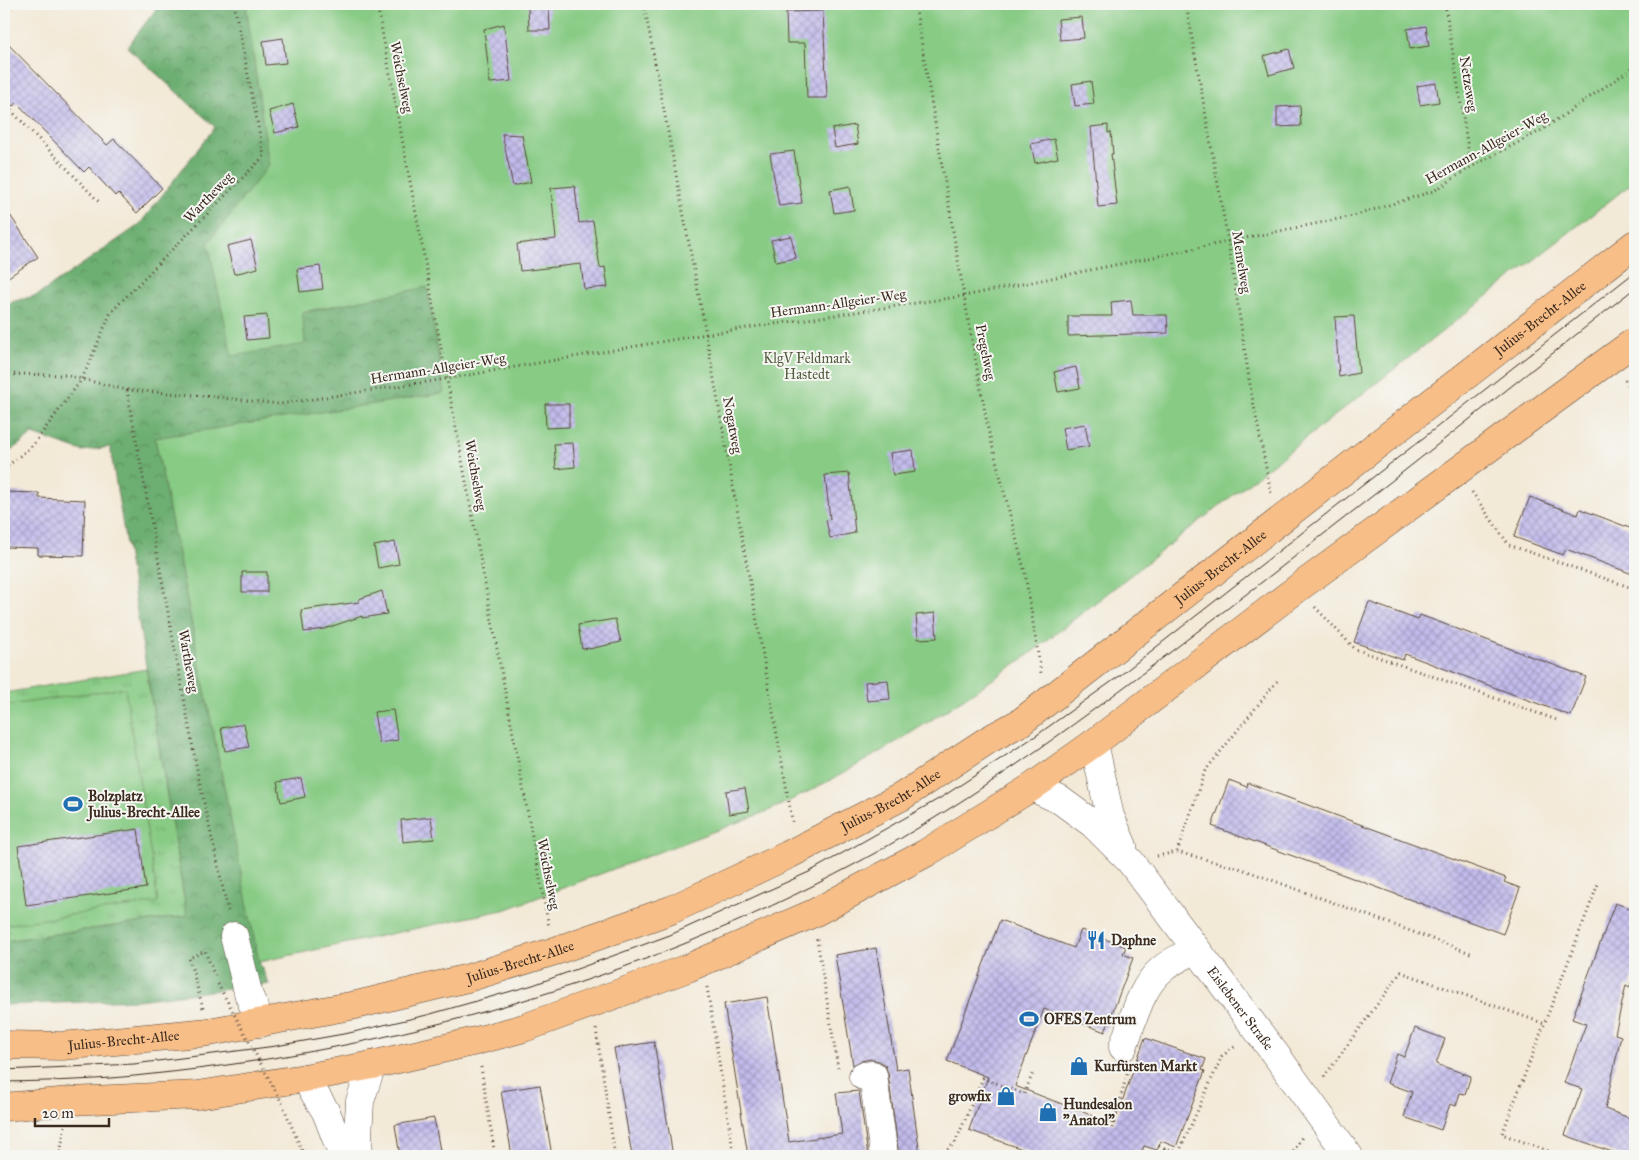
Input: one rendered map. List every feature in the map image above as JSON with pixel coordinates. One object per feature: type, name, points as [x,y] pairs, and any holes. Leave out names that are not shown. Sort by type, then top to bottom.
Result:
[{"type":"main road","name":"Julius-Brecht-Allee","points":[[4,1044],[62,1046],[210,1032],[356,1005],[468,978],[555,951],[671,910],[797,851],[901,797],[988,740],[1021,722],[1635,244]]},
{"type":"main road","points":[[4,1107],[198,1094],[305,1078],[476,1041],[524,1028],[703,962],[814,913],[926,853],[1032,787],[1094,743],[1456,471],[1635,341]]},
{"type":"street","name":"Eislebener Straße","points":[[1094,743],[1110,816],[1130,861]]},
{"type":"street","name":"Eislebener Straße","points":[[1032,787],[1060,800],[1093,824],[1130,861],[1349,1156]]},
{"type":"street","points":[[234,936],[249,996],[260,1023]]},
{"type":"street","points":[[1123,1047],[1148,985],[1160,971],[1173,961],[1196,950]]},
{"type":"street","points":[[359,1156],[360,1101],[372,1065]]},
{"type":"street","points":[[863,1076],[873,1075],[884,1156]]},
{"type":"street","points":[[305,1078],[326,1112],[343,1156]]},
{"type":"path","points":[[4,12],[16,4]]},
{"type":"path","name":"Wartheweg","points":[[82,379],[111,312],[264,156],[234,4]]},
{"type":"path","name":"Weichselweg","points":[[377,4],[544,906],[555,951]]},
{"type":"path","name":"Nogatweg","points":[[644,4],[706,334],[797,851]]},
{"type":"path","name":"Pregelweg","points":[[915,4],[988,429],[1025,573],[1046,703]]},
{"type":"path","name":"Memelweg","points":[[1186,4],[1228,241],[1253,401],[1268,480],[1279,522]]},
{"type":"path","name":"Netzeweg","points":[[1445,4],[1471,168]]},
{"type":"path","name":"Hermann-Allgeier-Weg","points":[[4,374],[65,375],[127,390],[280,404],[446,379],[706,334],[964,296],[1353,216],[1434,190],[1542,130],[1635,66]]},
{"type":"path","points":[[4,103],[101,204]]},
{"type":"path","points":[[4,468],[33,445],[82,379]]},
{"type":"path","name":"Wartheweg","points":[[127,390],[198,775],[234,936]]},
{"type":"path","points":[[1456,471],[1509,545],[1635,589]]},
{"type":"path","points":[[1298,588],[1355,649],[1557,720]]},
{"type":"path","points":[[1177,852],[1205,771],[1278,680]]},
{"type":"path","points":[[1130,861],[1177,852],[1239,868],[1473,954]]},
{"type":"path","points":[[1562,1156],[1502,1134],[1598,884]]},
{"type":"path","points":[[814,913],[840,1079],[863,1076]]},
{"type":"path","points":[[210,1032],[189,958],[205,951],[218,984],[283,1105],[304,1156]]},
{"type":"path","points":[[703,962],[734,1156]]},
{"type":"path","points":[[1308,1099],[1401,972],[1545,1024]]},
{"type":"path","points":[[592,1004],[615,1156]]},
{"type":"path","points":[[1159,1146],[1179,1152],[1222,1056],[1257,1030]]},
{"type":"path","points":[[476,1041],[495,1156]]},
{"type":"path","points":[[1112,1128],[1132,1058],[1123,1047]]},
{"type":"path","points":[[940,1156],[954,1143],[983,1078],[1024,1094],[1033,1073]]},
{"type":"path","points":[[66,1156],[60,1155],[71,1102]]},
{"type":"path","points":[[1160,1156],[1164,1148]]},
{"type":"green space","points":[[160,4],[246,4],[269,165],[208,243],[302,313],[427,286],[445,393],[155,438],[259,962],[269,984],[137,1000],[4,1005],[4,941],[187,916],[110,447],[82,451],[33,434],[4,456],[4,304],[38,295],[139,225],[215,127],[127,47]]},
{"type":"green space","name":"KlgV Feldmark Hastedt","points":[[246,4],[1635,4],[1635,181],[1027,656],[933,719],[868,759],[768,811],[507,909],[259,962],[155,438],[445,393],[427,287],[302,312],[305,344],[232,356],[208,243],[269,165]]},
{"type":"green space","name":"Bolzplatz Julius-Brecht-Allee","points":[[146,669],[187,916],[4,941],[4,693]]},
{"type":"green space","name":"Bolzplatz Julius-Brecht-Allee","points":[[125,688],[158,902],[4,925],[4,706]]},
{"type":"building","points":[[528,7],[549,7],[550,30],[529,30]]},
{"type":"building","points":[[823,11],[827,98],[807,98],[805,43],[787,43],[786,12]]},
{"type":"building","points":[[1082,17],[1084,38],[1060,40],[1058,19]]},
{"type":"building","points":[[504,24],[511,81],[490,83],[484,29]]},
{"type":"building","points":[[1426,26],[1429,46],[1410,49],[1407,29]]},
{"type":"building","points":[[283,38],[286,63],[266,65],[263,41]]},
{"type":"building","points":[[4,40],[107,145],[114,139],[162,188],[137,213],[118,193],[115,196],[89,167],[84,172],[17,103],[13,106],[4,96]]},
{"type":"building","points":[[1289,49],[1294,68],[1269,75],[1264,56]]},
{"type":"building","points":[[1091,81],[1094,104],[1075,106],[1072,84]]},
{"type":"building","points":[[1436,83],[1439,102],[1420,105],[1417,86]]},
{"type":"building","points":[[293,104],[299,127],[275,133],[269,111]]},
{"type":"building","points":[[1300,106],[1301,126],[1277,127],[1277,107]]},
{"type":"building","points":[[855,125],[858,144],[835,148],[832,129]]},
{"type":"building","points":[[1108,125],[1108,133],[1111,132],[1113,154],[1111,154],[1117,205],[1098,207],[1091,127]]},
{"type":"building","points":[[502,134],[522,135],[531,182],[513,186]]},
{"type":"building","points":[[1054,139],[1058,158],[1035,163],[1031,144]]},
{"type":"building","points":[[794,151],[802,203],[779,206],[770,154]]},
{"type":"building","points":[[575,186],[579,223],[593,221],[600,268],[605,267],[608,287],[584,289],[581,264],[520,271],[517,244],[556,239],[551,188]]},
{"type":"building","points":[[850,186],[854,210],[834,213],[830,190]]},
{"type":"building","points":[[4,206],[38,257],[4,280]]},
{"type":"building","points":[[791,236],[796,258],[776,262],[771,240]]},
{"type":"building","points":[[251,240],[258,268],[234,274],[227,246]]},
{"type":"building","points":[[320,266],[323,289],[300,292],[297,269]]},
{"type":"building","points":[[1131,300],[1133,315],[1167,315],[1168,333],[1068,336],[1068,316],[1112,316],[1111,302]]},
{"type":"building","points":[[267,315],[269,338],[247,340],[244,317]]},
{"type":"building","points":[[1354,316],[1359,373],[1339,377],[1335,317]]},
{"type":"building","points":[[1076,367],[1080,388],[1058,392],[1054,372]]},
{"type":"building","points":[[545,404],[569,404],[569,427],[546,428]]},
{"type":"building","points":[[1085,424],[1089,446],[1066,450],[1062,428]]},
{"type":"building","points":[[573,443],[575,467],[556,469],[554,444]]},
{"type":"building","points":[[913,450],[915,472],[893,475],[890,453]]},
{"type":"building","points":[[849,473],[855,533],[830,538],[826,520],[830,519],[825,475]]},
{"type":"building","points":[[4,492],[39,493],[39,498],[85,500],[83,556],[38,555],[38,548],[4,547]]},
{"type":"building","points":[[1530,497],[1578,515],[1580,509],[1635,530],[1635,575],[1566,549],[1563,555],[1514,537]]},
{"type":"building","points":[[395,542],[399,564],[378,568],[374,546]]},
{"type":"building","points":[[242,572],[267,572],[267,592],[242,592]]},
{"type":"building","points":[[382,591],[387,614],[362,618],[362,616],[324,629],[304,632],[301,610],[359,602],[359,599]]},
{"type":"building","points":[[1369,602],[1418,620],[1420,615],[1586,677],[1571,716],[1405,654],[1403,660],[1354,642]]},
{"type":"building","points":[[935,613],[937,638],[918,639],[916,615]]},
{"type":"building","points":[[615,619],[621,642],[582,649],[578,625]]},
{"type":"building","points":[[888,680],[890,699],[867,701],[865,682]]},
{"type":"building","points":[[393,710],[398,740],[379,743],[374,712]]},
{"type":"building","points":[[244,724],[249,747],[225,751],[221,728]]},
{"type":"building","points":[[301,778],[305,797],[281,802],[277,782]]},
{"type":"building","points":[[1229,780],[1247,787],[1248,783],[1506,878],[1504,882],[1520,888],[1503,934],[1212,826]]},
{"type":"building","points":[[745,788],[749,811],[729,814],[726,791]]},
{"type":"building","points":[[431,817],[434,839],[403,842],[401,820]]},
{"type":"building","points":[[138,829],[146,888],[26,905],[18,846]]},
{"type":"building","points":[[1615,903],[1635,910],[1635,967],[1630,987],[1626,985],[1615,1034],[1621,1036],[1605,1109],[1635,1120],[1635,1156],[1623,1156],[1565,1135],[1582,1089],[1564,1083],[1586,1024],[1572,1019]]},
{"type":"building","points":[[1000,920],[1074,948],[1081,930],[1126,947],[1123,954],[1133,958],[1105,1032],[1044,1009],[1015,1086],[1114,1124],[1145,1038],[1206,1059],[1202,1070],[1205,1071],[1176,1147],[1161,1141],[1157,1150],[1144,1146],[1140,1156],[1042,1156],[969,1130],[988,1077],[947,1061]]},
{"type":"building","points":[[876,948],[896,1070],[908,1068],[920,1155],[899,1156],[888,1073],[885,1065],[871,1059],[853,1065],[835,955]]},
{"type":"building","points":[[767,997],[789,1142],[842,1134],[836,1093],[859,1091],[868,1156],[748,1156],[724,1004]]},
{"type":"building","points":[[1415,1028],[1445,1039],[1436,1064],[1471,1076],[1465,1094],[1460,1093],[1456,1106],[1450,1104],[1441,1130],[1404,1117],[1412,1092],[1387,1083],[1397,1054],[1404,1057]]},
{"type":"building","points":[[654,1042],[673,1156],[632,1156],[614,1048]]},
{"type":"building","points":[[540,1085],[552,1156],[512,1156],[501,1091]]},
{"type":"building","points":[[434,1118],[441,1156],[400,1156],[395,1125]]},
{"type":"tram line","points":[[4,1070],[134,1064],[276,1046],[349,1033],[427,1015],[533,985],[670,935],[809,872],[942,797],[1037,735],[1118,677],[1635,272]]},
{"type":"tram line","points":[[4,1082],[116,1078],[244,1063],[335,1047],[425,1027],[514,1003],[602,975],[688,942],[773,905],[855,864],[946,811],[1076,723],[1311,544],[1635,288]]},
{"type":"place","name":"Bolzplatz Julius-Brecht-Allee","points":[[73,804]]},
{"type":"place","name":"Daphne","points":[[1096,940]]},
{"type":"place","name":"OFES Zentrum","points":[[1029,1019]]},
{"type":"place","name":"Kurfürsten Markt","points":[[1079,1066]]},
{"type":"place","name":"growfix","points":[[1006,1096]]},
{"type":"place","name":"Hundesalon \"Anatol\"","points":[[1048,1112]]}]
